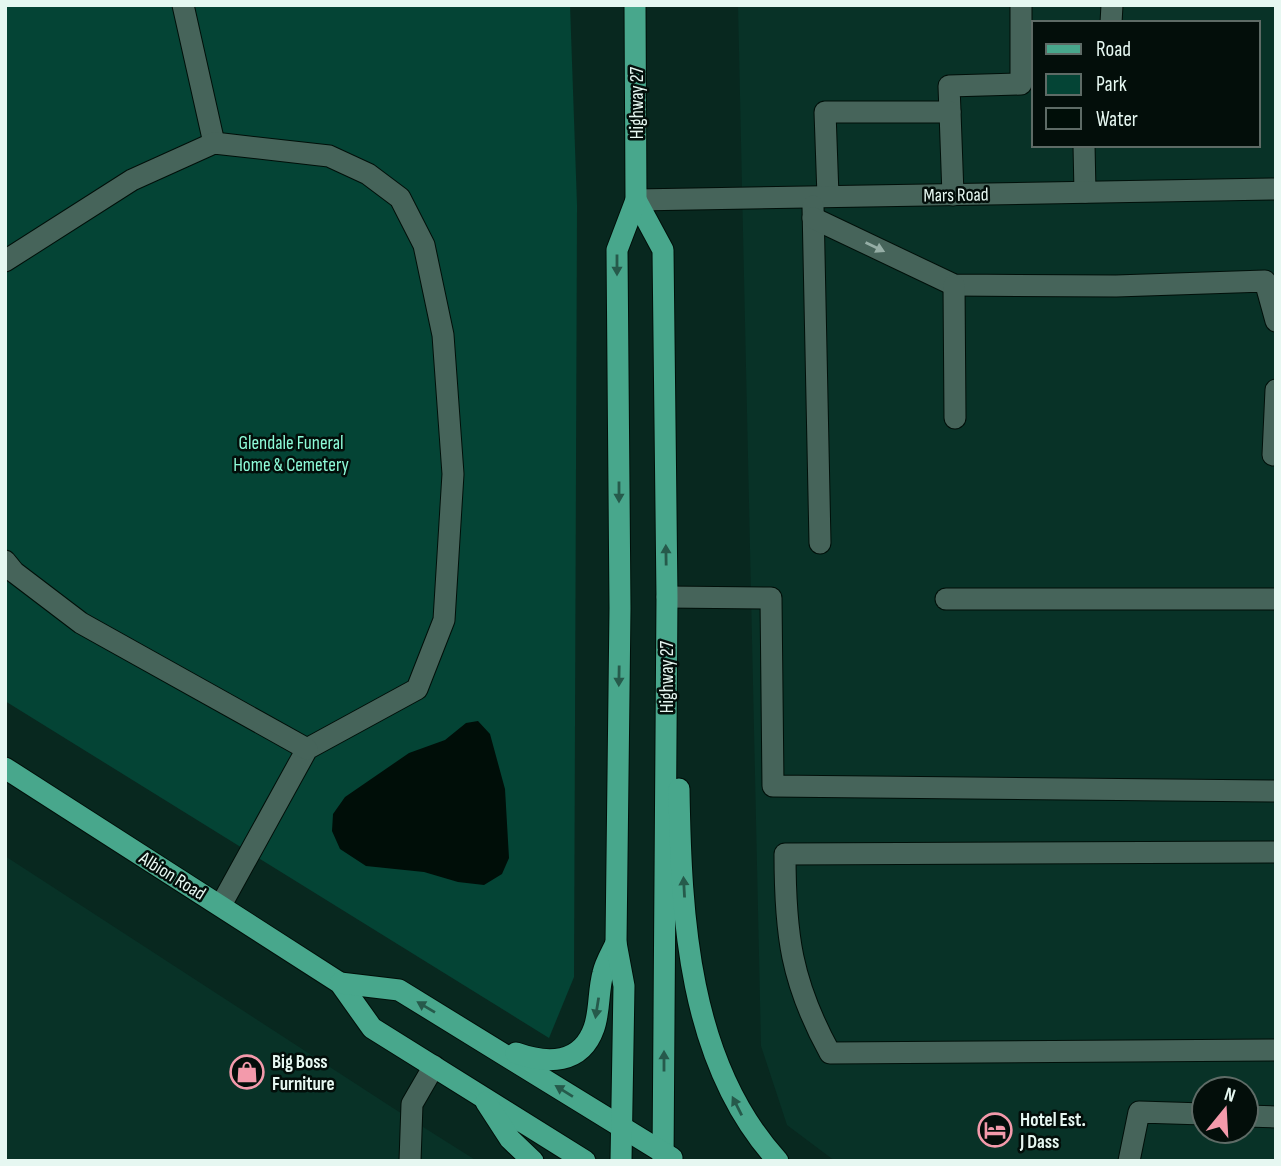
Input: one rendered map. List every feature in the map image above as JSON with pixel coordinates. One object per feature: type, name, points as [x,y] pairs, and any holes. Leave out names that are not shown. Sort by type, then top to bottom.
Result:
[{"type":"main road","name":"Highway 27","points":[[621,1161],[624,986],[616,943],[620,608],[617,250],[636,200],[635,5]]},
{"type":"main road","name":"Highway 27","points":[[636,200],[663,250],[668,1158]]},
{"type":"main road","points":[[666,746],[679,781],[685,900],[694,977],[708,1040],[723,1079],[743,1118],[778,1161]]},
{"type":"main road","name":"Albion Road","points":[[5,768],[340,983],[372,1028],[585,1161]]},
{"type":"main road","points":[[484,1042],[536,1060],[563,1060],[573,1054],[594,1028],[603,972],[616,943]]},
{"type":"main road","name":"Albion Road","points":[[340,983],[399,990],[668,1158]]},
{"type":"main road","points":[[484,1097],[510,1139],[533,1161]]},
{"type":"street","points":[[183,5],[214,143]]},
{"type":"street","points":[[953,195],[949,86],[1021,84],[1021,5]]},
{"type":"street","points":[[820,543],[818,204],[825,113],[950,112]]},
{"type":"street","points":[[5,261],[132,180],[214,143],[329,156],[368,174],[400,198],[424,245],[443,335],[453,474],[444,620],[417,689],[307,749],[221,905]]},
{"type":"street","points":[[1084,147],[1085,192]]},
{"type":"street","name":"Mars Road","points":[[636,200],[818,204],[953,195],[1276,189]]},
{"type":"street","points":[[818,204],[954,285],[1116,286],[1265,281],[1276,321]]},
{"type":"street","points":[[954,285],[955,418]]},
{"type":"street","points":[[1273,455],[1276,390]]},
{"type":"street","points":[[5,561],[14,572],[81,623],[307,749]]},
{"type":"street","points":[[667,597],[771,598],[773,786],[1276,791]]},
{"type":"street","points":[[946,599],[1276,599]]},
{"type":"street","points":[[1276,852],[785,854],[785,919],[796,978],[811,1018],[830,1053],[1276,1051]]},
{"type":"street","points":[[410,1161],[412,1104],[434,1066]]},
{"type":"street","points":[[1129,1161],[1139,1112],[1190,1114]]},
{"type":"shaded area","points":[[738,5],[1276,5],[1276,1161],[835,1161],[787,1125],[761,1046]]},
{"type":"shaded area","points":[[5,856],[393,1108],[477,1161],[5,1161]]},
{"type":"green space","name":"Glendale Funeral Home & Cemetery","points":[[5,5],[570,5],[577,205],[574,977],[549,1038],[5,701]]},
{"type":"water","points":[[478,721],[490,734],[505,789],[509,858],[502,874],[484,885],[458,882],[424,872],[366,866],[340,849],[332,831],[333,814],[345,797],[409,753],[445,740],[466,723]]},
{"type":"place","name":"Big Boss Furniture","points":[[247,1072]]},
{"type":"place","name":"Hotel Est. J Dass","points":[[995,1130]]}]
